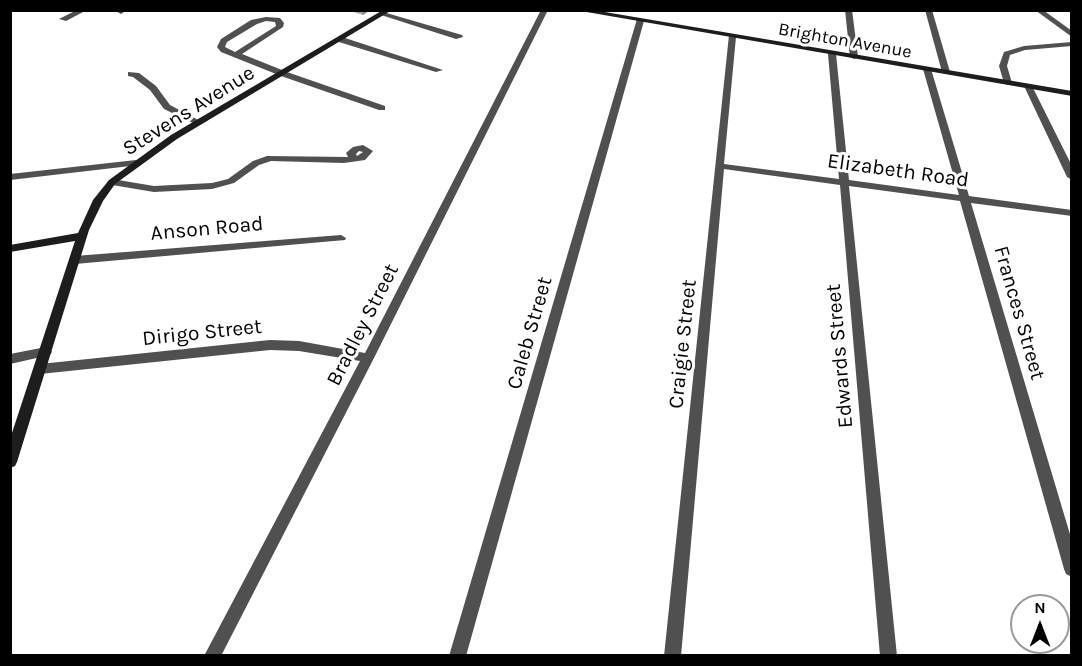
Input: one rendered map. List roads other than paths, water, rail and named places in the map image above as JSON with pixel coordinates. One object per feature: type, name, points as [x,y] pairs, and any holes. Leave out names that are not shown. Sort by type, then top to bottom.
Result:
[{"type":"main road","name":"Brighton Avenue","points":[[578,10],[608,13],[640,21],[1071,94]]},
{"type":"main road","name":"Stevens Avenue","points":[[10,462],[82,236],[98,200],[112,182],[136,163],[198,123],[386,12]]},
{"type":"main road","points":[[10,249],[82,236]]},
{"type":"street","points":[[63,20],[84,10]]},
{"type":"street","name":"Bradley Street","points":[[212,656],[368,358],[544,10]]},
{"type":"street","points":[[848,10],[854,57]]},
{"type":"street","points":[[928,10],[946,72]]},
{"type":"street","points":[[1038,10],[1071,35]]},
{"type":"street","points":[[386,12],[459,37]]},
{"type":"street","points":[[237,54],[277,28],[280,22],[269,19],[256,21],[221,44],[222,49],[284,74],[382,108]]},
{"type":"street","name":"Caleb Street","points":[[457,656],[640,21]]},
{"type":"street","name":"Craigie Street","points":[[672,656],[732,37]]},
{"type":"street","points":[[342,40],[439,70]]},
{"type":"street","points":[[1008,83],[1003,66],[1007,54],[1024,48],[1071,44]]},
{"type":"street","name":"Edwards Street","points":[[832,54],[889,656]]},
{"type":"street","name":"Frances Street","points":[[927,69],[1071,569]]},
{"type":"street","points":[[131,74],[136,75],[153,88],[167,107],[198,123]]},
{"type":"street","points":[[1028,86],[1071,177]]},
{"type":"street","points":[[112,182],[154,189],[206,187],[231,181],[256,163],[270,158],[344,160],[353,157]]},
{"type":"street","points":[[10,177],[136,163]]},
{"type":"street","name":"Elizabeth Road","points":[[720,166],[1071,213]]},
{"type":"street","name":"Anson Road","points":[[75,260],[341,238]]},
{"type":"street","name":"Dirigo Street","points":[[40,369],[270,345],[299,346],[368,358]]},
{"type":"street","points":[[10,359],[46,352]]}]
